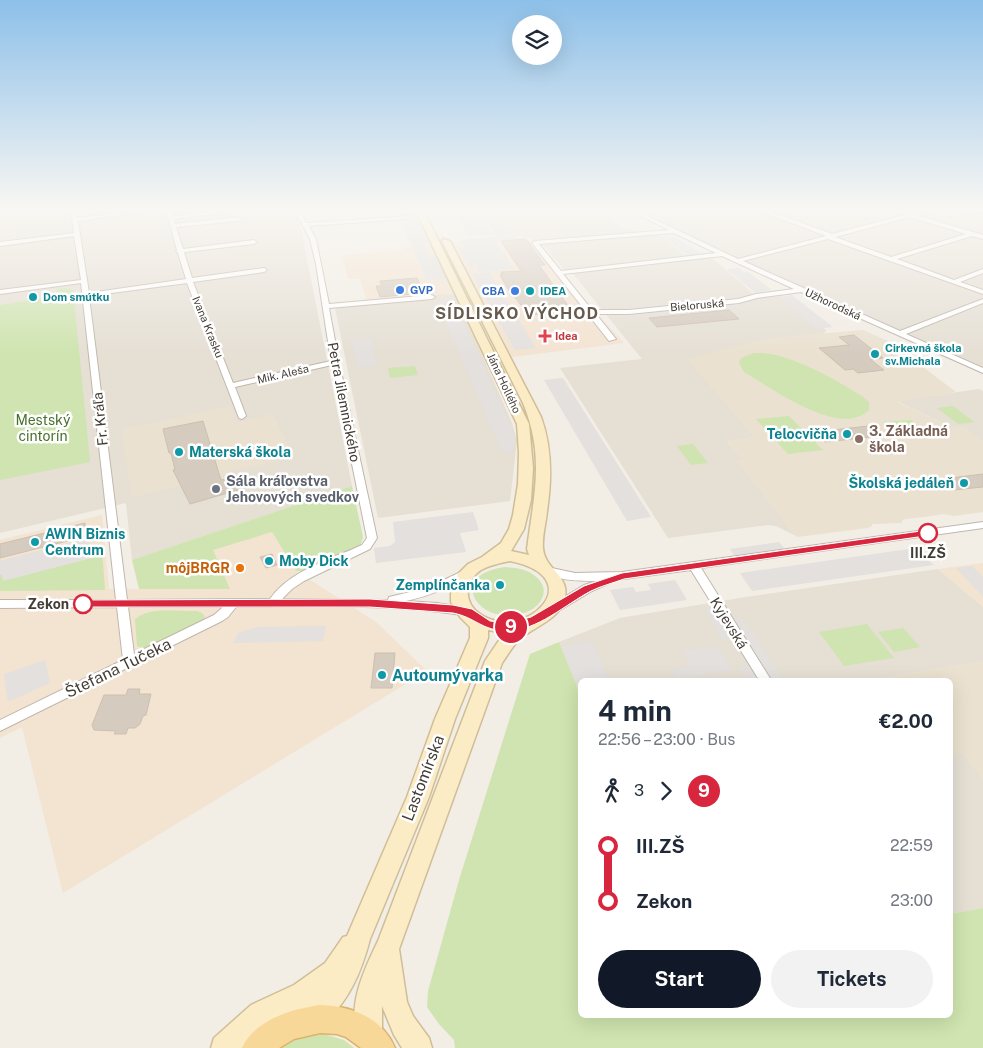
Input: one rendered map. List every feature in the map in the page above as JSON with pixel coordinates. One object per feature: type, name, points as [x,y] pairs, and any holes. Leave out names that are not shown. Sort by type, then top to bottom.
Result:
[{"type":"main road","points":[[257,1048],[281,1030],[306,1020],[329,1018],[355,1026],[374,1042]]},
{"type":"street","name":"Fr. Kráľa","points":[[81,258],[129,663]]},
{"type":"street","name":"Ivana Krasku","points":[[182,258],[242,416]]},
{"type":"street","name":"Petra Jilemnického","points":[[273,604],[277,594],[296,580],[366,547],[372,538],[335,362],[317,258]]},
{"type":"street","name":"Jána Hollého","points":[[449,258],[504,368],[523,424],[535,451],[544,482],[536,553],[544,567]]},
{"type":"street","points":[[547,258],[612,339]]},
{"type":"street","points":[[559,273],[690,258]]},
{"type":"street","name":"Užhorodská","points":[[731,258],[983,372]]},
{"type":"street","points":[[737,261],[749,258]]},
{"type":"street","points":[[887,258],[983,292]]},
{"type":"street","points":[[892,260],[898,258]]},
{"type":"street","points":[[86,295],[189,279],[264,270]]},
{"type":"street","points":[[954,282],[983,271]]},
{"type":"street","points":[[0,292],[84,281]]},
{"type":"street","name":"Bieloruská","points":[[590,312],[629,312],[739,301],[749,297],[802,290]]},
{"type":"street","points":[[326,306],[432,297]]},
{"type":"street","points":[[899,334],[983,301]]},
{"type":"street","name":"Mik. Aleša","points":[[231,386],[335,362]]},
{"type":"street","name":"Jána Hollého","points":[[489,560],[509,544],[516,528],[535,451]]},
{"type":"street","points":[[370,603],[422,594],[445,585],[489,560],[501,557],[520,557],[569,576],[622,576],[983,526]]},
{"type":"street","name":"Kyjevská","points":[[694,566],[764,678]]},
{"type":"street","points":[[0,604],[370,603],[437,607],[470,614],[487,624],[500,627],[517,626],[542,615],[556,600],[557,590],[555,582],[544,567]]},
{"type":"street","points":[[466,573],[462,578],[459,592],[460,600],[470,614]]},
{"type":"street","points":[[374,1042],[368,1016],[372,980],[388,947],[494,661],[511,637],[542,615],[588,588],[622,576]]},
{"type":"street","name":"Štefana Tučeka","points":[[0,726],[218,618],[232,604]]},
{"type":"street","name":"Lastomírska","points":[[358,939],[418,797],[445,719],[479,638],[479,627],[470,614]]},
{"type":"street","points":[[418,797],[441,802]]},
{"type":"street","points":[[306,1020],[330,998],[346,974],[352,962],[358,939]]},
{"type":"street","points":[[224,1048],[260,1014],[303,994],[323,981],[334,972],[358,939]]},
{"type":"street","points":[[388,947],[388,982],[392,1001],[399,1020],[419,1048]]},
{"type":"shaded area","points":[[0,258],[307,258],[352,486],[132,560],[126,503],[0,533]]},
{"type":"shaded area","points":[[343,258],[545,258],[624,343],[512,357],[478,292],[367,300],[360,279],[348,279]]},
{"type":"shaded area","points":[[417,258],[436,258],[447,279],[426,280]]},
{"type":"shaded area","points":[[464,258],[507,258],[514,269],[480,272],[476,265],[468,266]]},
{"type":"shaded area","points":[[554,258],[712,258],[755,295],[781,295],[826,330],[754,437],[727,441],[743,460],[737,461],[796,536],[776,526],[768,525],[668,538],[560,368],[642,359],[574,275],[566,272]]},
{"type":"shaded area","points":[[737,258],[983,258],[983,367]]},
{"type":"shaded area","points":[[739,268],[744,272],[748,272],[772,290],[755,293],[726,269]]},
{"type":"shaded area","points":[[489,272],[536,348],[515,350],[472,274]]},
{"type":"shaded area","points":[[455,293],[512,423],[517,441],[510,501],[378,518],[334,303]]},
{"type":"shaded area","points":[[792,295],[833,327],[817,329],[777,297]]},
{"type":"shaded area","points":[[732,298],[741,306],[629,317],[622,308]]},
{"type":"shaded area","points":[[454,300],[515,436],[512,452],[502,453],[437,301]]},
{"type":"shaded area","name":"3. Základná škola","points":[[863,330],[890,342],[956,392],[898,402],[952,428],[964,427],[983,443],[983,512],[905,519],[902,523],[872,524],[868,528],[797,537],[736,461],[742,460],[727,440],[754,437],[687,359],[770,338]]},
{"type":"shaded area","points":[[371,339],[377,365],[357,367],[351,340]]},
{"type":"shaded area","points":[[563,378],[651,517],[627,521],[544,380]]},
{"type":"shaded area","points":[[979,389],[983,391],[983,443],[964,427],[952,428],[897,401]]},
{"type":"shaded area","points":[[231,406],[238,422],[272,414],[295,456],[131,498],[122,429]]},
{"type":"shaded area","points":[[473,512],[479,530],[460,533],[466,552],[376,563],[374,548],[390,546],[395,542],[393,522]]},
{"type":"shaded area","points":[[102,515],[109,589],[230,589],[212,550],[272,532],[296,571],[376,622],[427,671],[63,893],[22,727],[0,738],[0,540]]},
{"type":"shaded area","points":[[88,538],[92,558],[3,581],[2,575],[0,575],[0,561]]},
{"type":"shaded area","points":[[779,542],[787,552],[736,559],[730,549]]},
{"type":"shaded area","points":[[916,548],[934,565],[752,591],[740,573]]},
{"type":"shaded area","points":[[983,563],[983,607],[938,569]]},
{"type":"shaded area","points":[[972,566],[983,577],[983,597],[956,568]]},
{"type":"shaded area","points":[[938,569],[983,607],[983,661],[883,678],[578,678],[578,689],[559,642],[620,618],[746,597]]},
{"type":"shaded area","points":[[675,580],[687,600],[620,610],[610,590],[633,587],[636,592],[651,590],[648,584]]},
{"type":"shaded area","points":[[714,608],[722,621],[743,618],[782,678],[746,678],[739,667],[760,664],[743,636],[722,640],[705,610]]},
{"type":"shaded area","points":[[326,626],[323,641],[233,643],[238,633],[258,627]]},
{"type":"shaded area","points":[[592,641],[608,678],[578,678],[578,685],[561,646]]},
{"type":"shaded area","points":[[718,646],[732,670],[675,678],[671,670],[691,667],[682,651]]},
{"type":"shaded area","points":[[45,660],[50,683],[8,702],[4,674]]},
{"type":"shaded area","points":[[983,661],[983,780],[963,754],[953,756],[953,678],[883,678]]},
{"type":"shaded area","points":[[963,753],[983,780],[983,908],[953,913],[953,755]]},
{"type":"green space","name":"Mestský cintorín","points":[[57,289],[73,289],[90,462],[0,480],[0,305],[57,296]]},
{"type":"green space","points":[[754,353],[781,356],[810,367],[862,396],[869,402],[869,410],[856,417],[841,419],[806,408],[744,372],[739,363],[741,358]]},
{"type":"green space","points":[[415,366],[418,375],[390,378],[388,368]]},
{"type":"green space","points":[[953,406],[974,422],[958,424],[937,408]]},
{"type":"green space","points":[[789,416],[823,450],[788,454],[756,419]]},
{"type":"green space","points":[[911,420],[921,428],[893,431],[884,422]]},
{"type":"green space","points":[[693,444],[708,463],[691,465],[677,446]]},
{"type":"green space","points":[[352,486],[363,537],[360,547],[307,572],[296,571],[272,532],[213,550],[230,589],[139,589],[132,560]]},
{"type":"green space","points":[[102,549],[105,590],[0,591],[0,575],[2,575],[3,580],[91,558],[90,551]]},
{"type":"green space","points":[[506,567],[525,570],[540,581],[544,592],[536,607],[524,613],[508,616],[493,613],[482,607],[475,598],[473,589],[477,579],[487,572]]},
{"type":"green space","points":[[156,611],[197,611],[205,617],[203,622],[149,648],[144,649],[137,646],[135,619],[141,615]]},
{"type":"green space","points":[[867,624],[894,658],[844,666],[819,632]]},
{"type":"green space","points":[[903,628],[920,647],[894,652],[878,632]]},
{"type":"green space","points":[[559,642],[578,689],[578,1018],[953,1018],[953,913],[983,908],[983,1048],[455,1048],[454,1040],[427,1007],[428,991],[459,880],[530,654]]},
{"type":"green space","points":[[324,1034],[344,1040],[354,1048],[279,1048],[302,1036]]},
{"type":"building","name":"IDEA","points":[[512,258],[540,258],[545,265],[539,265],[572,311],[529,315],[508,289],[500,275],[502,275],[501,272],[521,271]]},
{"type":"building","name":"GVP","points":[[417,278],[424,293],[380,297],[376,286],[382,286],[380,281]]},
{"type":"building","points":[[729,310],[739,319],[657,327],[649,318]]},
{"type":"building","name":"Cirkevná škola sv.Michala","points":[[854,335],[883,358],[871,360],[884,370],[858,373],[853,369],[845,370],[819,348],[849,345],[839,337]]},
{"type":"building","points":[[203,421],[221,480],[240,475],[248,487],[190,504],[173,470],[175,470],[171,453],[169,453],[163,429]]},
{"type":"building","name":"Telocvičňa","points":[[869,426],[880,436],[825,442],[814,432]]},
{"type":"building","name":"Školská jedáleň","points":[[983,474],[983,487],[953,490],[942,479]]},
{"type":"building","name":"AWIN Biznis Centrum","points":[[85,523],[87,536],[0,558],[0,544]]},
{"type":"building","name":"Moby Dick","points":[[272,554],[277,565],[266,568],[260,557]]},
{"type":"building","name":"Autoumývarka","points":[[375,653],[395,653],[392,688],[371,688]]},
{"type":"building","points":[[128,689],[140,689],[139,694],[151,694],[146,715],[143,716],[140,724],[135,728],[128,728],[126,734],[114,734],[116,731],[94,730],[92,725],[104,695],[126,695]]},
{"type":"bus line","name":"9","points":[[83,604],[370,603],[453,609],[468,612],[473,617],[487,624],[509,627],[535,620],[588,588],[622,576],[796,550],[928,533]]},
{"type":"place","name":"GVP","points":[[400,290]]},
{"type":"place","name":"CBA","points":[[515,291]]},
{"type":"place","name":"IDEA","points":[[530,291]]},
{"type":"place","name":"Dom smútku","points":[[33,297]]},
{"type":"place","name":"Idea","points":[[545,336]]},
{"type":"place","name":"Cirkevná škola sv.Michala","points":[[875,354]]},
{"type":"place","name":"Telocvičňa","points":[[847,434]]},
{"type":"place","name":"3. Základná škola","points":[[859,439]]},
{"type":"place","name":"Materská škola","points":[[179,452]]},
{"type":"place","name":"Školská jedáleň","points":[[964,483]]},
{"type":"place","name":"Sála kráľovstva Jehovových svedkov","points":[[216,489]]},
{"type":"place","name":"III.ZŠ","points":[[928,533]]},
{"type":"place","name":"AWIN Biznis Centrum","points":[[35,542]]},
{"type":"place","name":"Moby Dick","points":[[269,561]]},
{"type":"place","name":"môjBRGR","points":[[240,568]]},
{"type":"place","name":"Zemplínčanka","points":[[500,585]]},
{"type":"place","name":"Zekon","points":[[83,604]]},
{"type":"place","name":"Autoumývarka","points":[[382,675]]},
{"type":"district","name":"SÍDLISKO VÝCHOD","points":[[517,313]]}]
